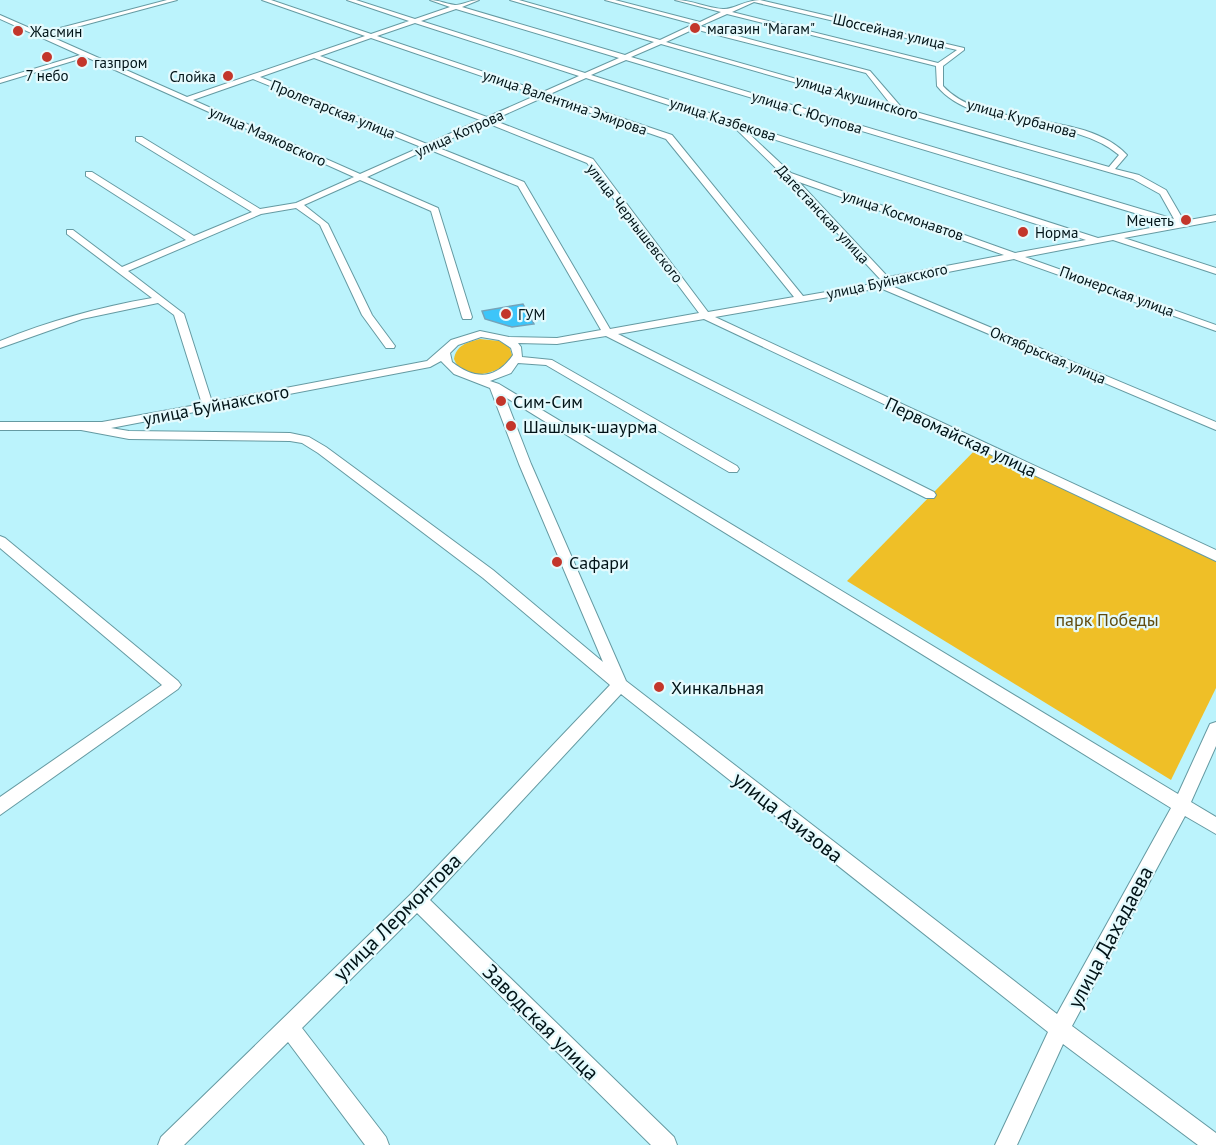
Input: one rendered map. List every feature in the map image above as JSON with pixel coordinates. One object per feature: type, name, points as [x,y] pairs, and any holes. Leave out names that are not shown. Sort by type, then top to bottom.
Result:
[{"type":"street","points":[[41,35],[174,0]]},
{"type":"street","name":"улица Валентина Эмирова","points":[[265,0],[669,137],[800,298]]},
{"type":"street","name":"улица Казбекова","points":[[350,0],[1096,240]]},
{"type":"street","name":"улица С. Юсупова","points":[[433,0],[1181,224]]},
{"type":"street","points":[[186,100],[476,0]]},
{"type":"street","name":"улица Акушинского","points":[[513,0],[1136,177],[1163,192],[1181,224]]},
{"type":"street","points":[[608,0],[868,72],[899,109]]},
{"type":"street","points":[[678,0],[939,64]]},
{"type":"street","name":"улица Котрова","points":[[120,271],[259,212],[298,205],[753,0]]},
{"type":"street","name":"Шоссейная улица","points":[[753,0],[962,49],[939,64]]},
{"type":"street","name":"улица Маяковского","points":[[0,16],[435,210],[467,317]]},
{"type":"street","points":[[0,80],[85,54]]},
{"type":"street","name":"улица Чернышевского","points":[[316,57],[590,161],[706,316]]},
{"type":"street","name":"улица Курбанова","points":[[939,64],[940,86],[952,98],[974,107],[1096,137],[1117,147],[1123,155],[1110,170]]},
{"type":"street","name":"Пролетарская улица","points":[[254,77],[521,184],[607,332]]},
{"type":"street","name":"Дагестанская улица","points":[[734,123],[788,175],[883,282]]},
{"type":"street","points":[[139,139],[259,212]]},
{"type":"street","points":[[89,174],[193,240]]},
{"type":"street","name":"улица Космонавтов","points":[[788,175],[1018,255]]},
{"type":"street","points":[[298,205],[324,224],[367,315],[390,346]]},
{"type":"street","name":"улица Буйнакского","points":[[557,341],[706,316],[1216,218]]},
{"type":"street","points":[[70,232],[179,314],[208,406]]},
{"type":"street","points":[[1113,237],[1216,271]]},
{"type":"street","name":"Пионерская улица","points":[[1018,255],[1216,328]]},
{"type":"street","name":"Октябрьская улица","points":[[883,282],[1216,426]]},
{"type":"street","points":[[0,345],[48,324],[121,306],[160,300]]},
{"type":"street","name":"Первомайская улица","points":[[706,316],[1216,556]]},
{"type":"street","points":[[430,364],[457,341],[467,317],[491,334],[508,340],[516,346],[516,360]]},
{"type":"street","points":[[607,332],[930,495]]},
{"type":"street","points":[[457,341],[491,334]]},
{"type":"street","points":[[508,340],[557,341]]},
{"type":"street","points":[[495,386],[516,360],[557,341]]},
{"type":"street","points":[[445,353],[444,361],[448,368],[461,375],[479,378],[505,371]]},
{"type":"street","points":[[516,360],[548,362],[733,469]]},
{"type":"street","points":[[430,364],[495,386],[1216,826]]},
{"type":"street","name":"улица Буйнакского","points":[[0,426],[102,426],[430,364]]},
{"type":"street","name":"улица Азизова","points":[[495,386],[525,464],[620,685],[1060,1029],[1215,1145]]},
{"type":"street","points":[[81,426],[129,435],[290,437],[305,440],[322,450],[488,574],[620,685]]},
{"type":"street","points":[[0,436],[16,427]]},
{"type":"street","points":[[0,541],[173,685],[0,807]]},
{"type":"street","name":"улица Лермонтова","points":[[169,1145],[417,900],[620,685]]},
{"type":"street","name":"улица Дахадаева","points":[[1005,1145],[1060,1029],[1181,806],[1216,729]]},
{"type":"street","name":"Заводская улица","points":[[417,900],[666,1145]]},
{"type":"street","points":[[288,1026],[378,1145]]},
{"type":"green space","points":[[480,339],[499,341],[509,346],[513,358],[507,364],[491,372],[473,374],[465,372],[454,359],[455,354],[463,345]]},
{"type":"green space","name":"парк Победы","points":[[980,445],[1216,555],[1216,688],[1171,780],[847,581]]},
{"type":"building","name":"ГУМ","points":[[523,304],[534,324],[512,327],[485,319],[482,311]]},
{"type":"place","name":"магазин \"Магам\"","points":[[695,28]]},
{"type":"place","name":"Жасмин","points":[[18,31]]},
{"type":"place","name":"7 небо","points":[[47,57]]},
{"type":"place","name":"газпром","points":[[82,62]]},
{"type":"place","name":"Слойка","points":[[228,76]]},
{"type":"place","name":"Мечеть","points":[[1186,220]]},
{"type":"place","name":"Норма","points":[[1023,232]]},
{"type":"place","name":"ГУМ","points":[[506,314]]},
{"type":"place","name":"Сим-Сим","points":[[501,401]]},
{"type":"place","name":"Шашлык-шаурма","points":[[511,426]]},
{"type":"place","name":"Сафари","points":[[557,562]]},
{"type":"place","name":"Хинкальная","points":[[659,687]]}]
